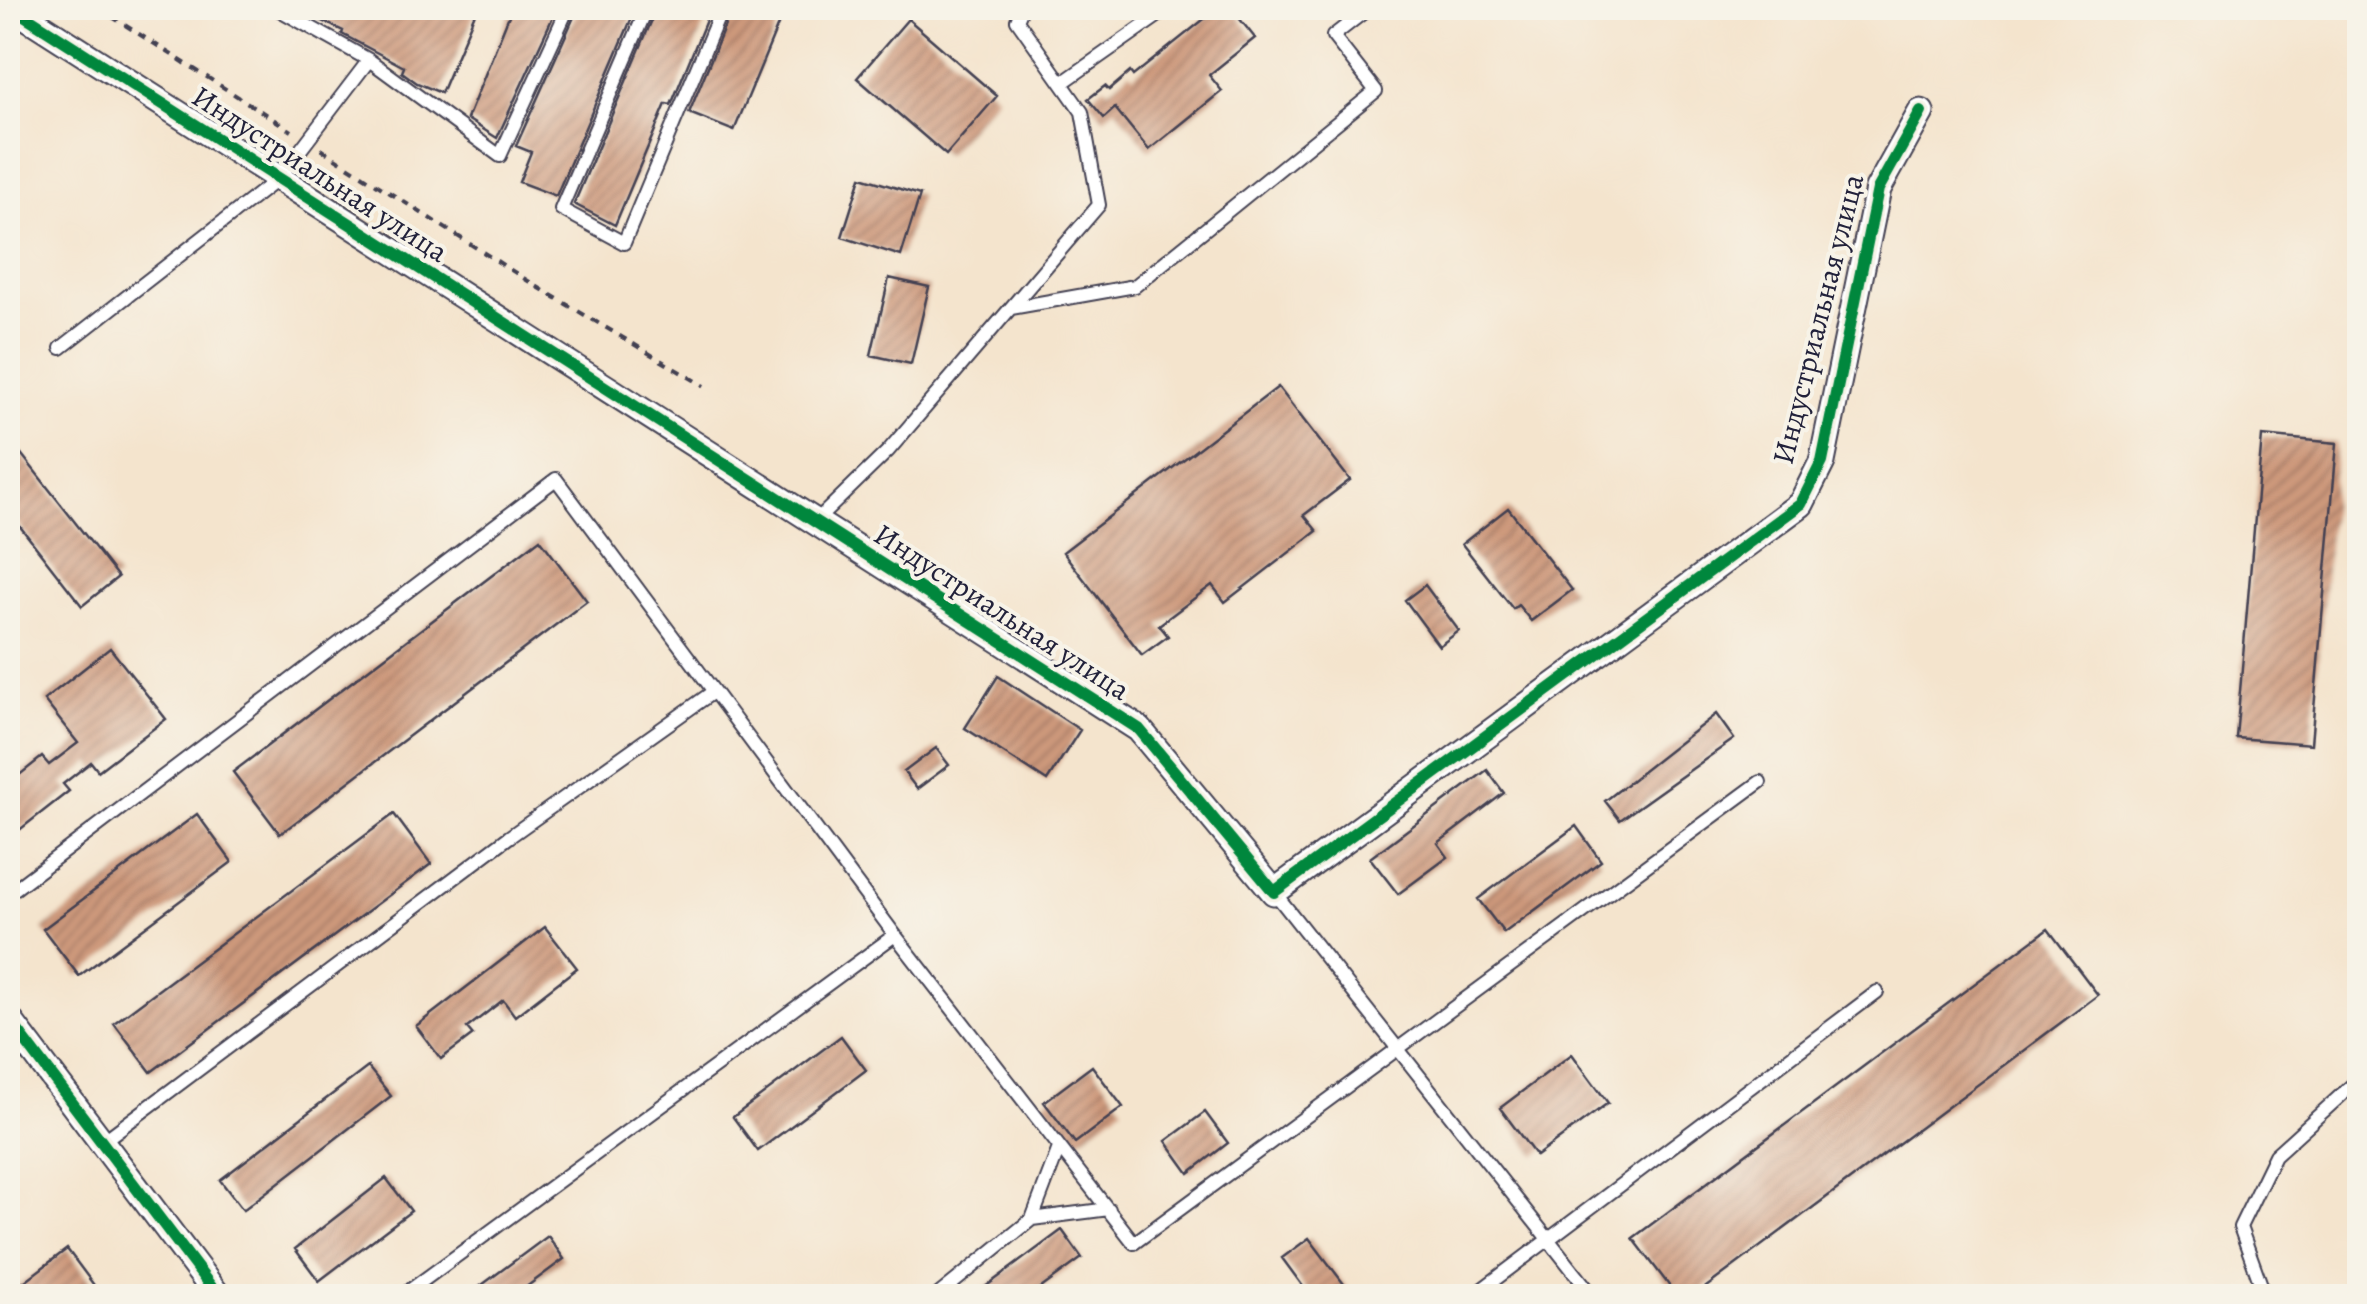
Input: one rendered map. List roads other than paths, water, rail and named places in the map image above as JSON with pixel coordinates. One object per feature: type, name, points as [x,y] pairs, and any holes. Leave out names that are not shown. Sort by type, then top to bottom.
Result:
[{"type":"street","name":"Индустриальная улица","points":[[13,8],[1139,729],[1274,892],[1801,504],[1822,462],[1878,189],[1921,112]]},
{"type":"street","points":[[8,1018],[218,1296]]},
{"type":"lane","points":[[276,8],[369,60],[500,156],[568,8]]},
{"type":"lane","points":[[647,8],[562,209],[624,243],[722,8]]},
{"type":"lane","points":[[816,522],[888,451],[1099,206],[1082,112],[1018,20],[1022,8]]},
{"type":"lane","points":[[1062,83],[1169,8]]},
{"type":"lane","points":[[1011,308],[1135,286],[1376,91],[1333,36],[1369,8]]},
{"type":"lane","points":[[62,348],[279,178],[369,60]]},
{"type":"lane","points":[[8,894],[556,479],[895,936],[1134,1243],[1760,782]]},
{"type":"lane","points":[[102,1142],[509,837],[713,692]]},
{"type":"lane","points":[[1274,892],[1593,1296]]},
{"type":"lane","points":[[402,1296],[895,936]]},
{"type":"lane","points":[[1473,1296],[1877,992]]},
{"type":"lane","points":[[2265,1296],[2240,1227],[2274,1155],[2360,1078]]},
{"type":"lane","points":[[1032,1220],[1060,1148]]},
{"type":"lane","points":[[936,1296],[1032,1220],[1109,1208]]}]
